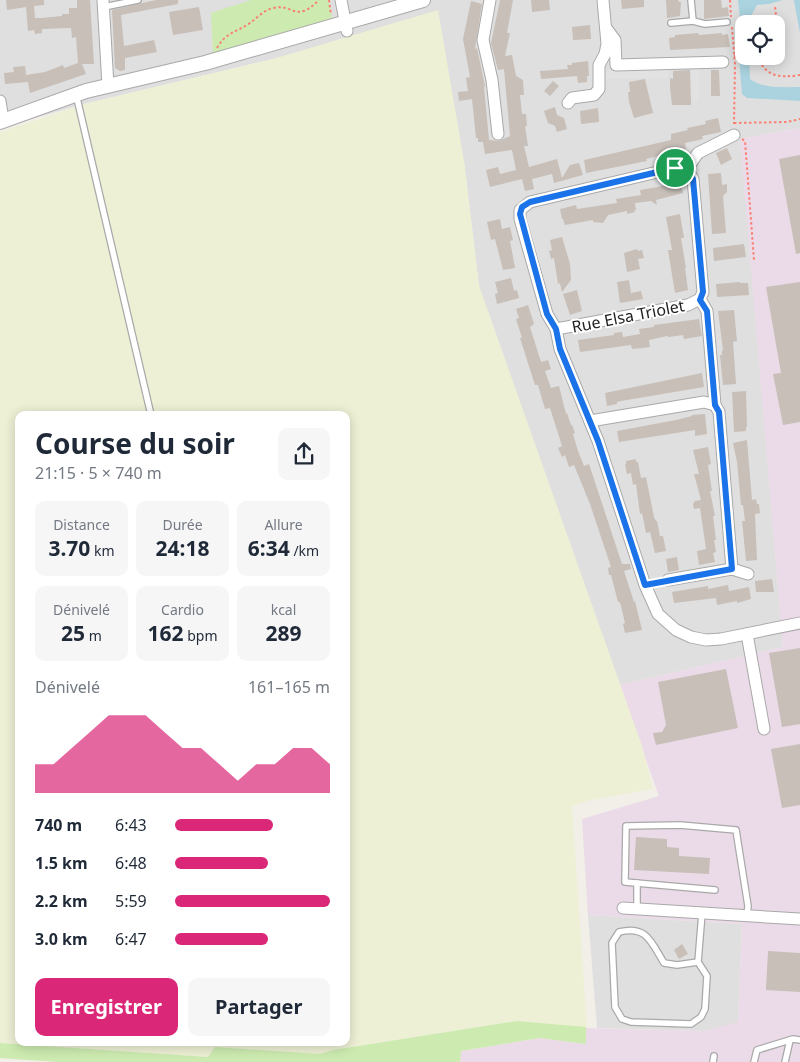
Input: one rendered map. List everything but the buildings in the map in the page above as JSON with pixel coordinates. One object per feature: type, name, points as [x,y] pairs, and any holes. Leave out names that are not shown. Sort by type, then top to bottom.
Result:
[{"type":"street","points":[[341,0],[342,27]]},
{"type":"street","points":[[0,101],[1,121],[76,94],[108,86],[204,63],[266,55],[423,0]]},
{"type":"street","points":[[342,27],[384,20],[430,0]]},
{"type":"street","points":[[490,0],[483,40],[492,80],[498,134]]},
{"type":"street","points":[[568,103],[572,98],[594,95],[600,89],[600,65],[607,49],[603,0]]},
{"type":"street","points":[[104,4],[108,86]]},
{"type":"street","points":[[606,28],[614,40],[616,65],[723,62]]},
{"type":"street","points":[[687,169],[698,153],[734,129]]},
{"type":"street","points":[[732,569],[719,412],[715,405],[707,311],[700,300],[703,292],[692,175],[687,169],[679,167],[530,202],[522,207],[520,214],[547,314],[556,329],[560,349],[590,421],[648,592],[658,614],[676,630],[699,639],[721,639],[800,623]]},
{"type":"street","name":"Rue Elsa Triolet","points":[[556,329],[688,305],[700,300]]},
{"type":"street","points":[[590,421],[704,402],[715,405]]},
{"type":"street","points":[[668,580],[732,569],[748,574]]},
{"type":"street","points":[[747,634],[764,729]]},
{"type":"street","points":[[623,908],[800,919]]},
{"type":"lane","points":[[104,4],[138,0]]},
{"type":"lane","points":[[691,0],[693,21]]},
{"type":"lane","points":[[671,23],[693,21],[705,24],[727,22]]},
{"type":"lane","points":[[76,94],[150,411]]},
{"type":"lane","points":[[715,890],[625,882],[626,826],[680,826],[736,830],[748,906],[747,916]]},
{"type":"lane","points":[[637,883],[637,909]]},
{"type":"lane","points":[[698,962],[677,965],[664,963],[648,936],[638,930],[630,929],[619,932],[612,943],[615,1007],[622,1019],[631,1022],[691,1024],[701,1017],[705,1009],[707,976],[698,962],[702,913]]},
{"type":"lane","points":[[754,1062],[757,1050],[790,1040],[800,1040]]},
{"type":"lane","points":[[785,1062],[790,1040]]},
{"type":"path","points":[[216,48],[232,32],[248,24],[268,9],[275,7],[298,13],[307,10],[319,0]]},
{"type":"path","points":[[329,0],[342,27]]},
{"type":"path","points":[[730,0],[734,56],[734,129],[745,141],[754,260]]},
{"type":"path","points":[[775,6],[776,15]]},
{"type":"path","points":[[762,65],[769,74],[778,76],[800,75]]},
{"type":"path","points":[[734,129],[800,119]]},
{"type":"shaded area","points":[[0,0],[800,0],[800,128],[741,139],[783,647],[619,685],[479,286],[464,161],[273,59],[84,104],[0,128]]},
{"type":"shaded area","points":[[668,69],[668,78],[604,79],[604,72]]},
{"type":"shaded area","points":[[691,69],[699,69],[699,101],[692,101]]},
{"type":"shaded area","points":[[800,128],[800,1062],[460,1062],[461,1051],[540,1038],[586,1044],[586,1028],[703,1031],[738,1022],[742,924],[588,915],[582,819],[659,796],[619,685],[783,647],[740,139]]},
{"type":"shaded area","points":[[588,915],[742,924],[738,1023],[703,1031],[597,1028]]},
{"type":"green space","points":[[251,0],[329,0],[332,18],[213,55],[211,13]]},
{"type":"green space","points":[[438,10],[464,161],[479,286],[642,746],[653,789],[591,800],[572,806],[587,1028],[517,1021],[333,1050],[320,1054],[215,1047],[208,1057],[45,1046],[350,1046],[350,411],[15,411],[15,1044],[0,1043],[0,132],[84,104],[273,59]]},
{"type":"green space","points":[[517,1021],[586,1027],[586,1044],[540,1038],[461,1051],[460,1062],[57,1062],[0,1058],[0,1043],[15,1044],[15,1046],[45,1046],[208,1057],[215,1047],[320,1054],[333,1050]]},
{"type":"water","points":[[738,0],[783,0],[757,5],[752,15],[740,15]]},
{"type":"water","points":[[800,0],[800,33],[794,1]]},
{"type":"water","points":[[740,65],[749,65],[750,79],[755,82],[767,86],[800,87],[800,101],[747,98],[742,94]]},
{"type":"route","points":[[675,168],[687,169],[693,179],[703,292],[700,300],[707,311],[715,405],[718,407],[719,412],[732,569],[645,585],[598,441],[557,342],[556,329],[548,318],[520,219],[520,210],[530,202],[675,168]]}]
